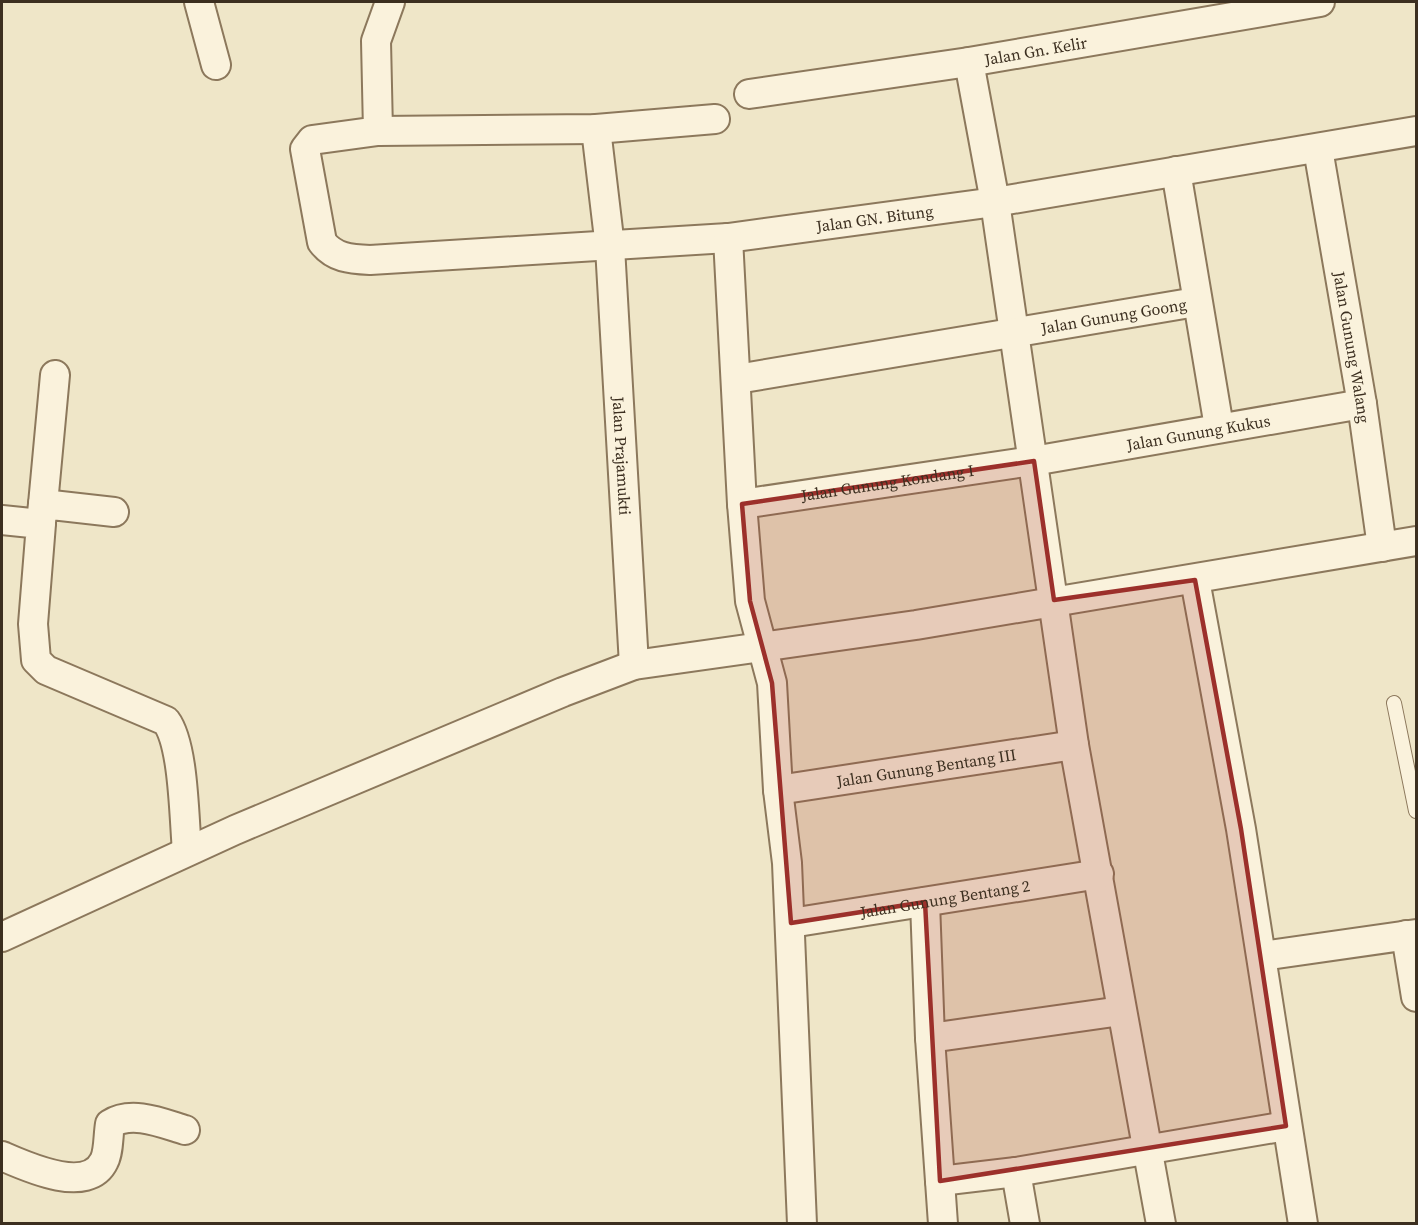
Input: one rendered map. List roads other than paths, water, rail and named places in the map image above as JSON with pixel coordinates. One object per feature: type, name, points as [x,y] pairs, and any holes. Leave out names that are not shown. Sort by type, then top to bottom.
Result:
[{"type":"street","points":[[199,2],[216,65]]},
{"type":"street","points":[[390,2],[376,41],[378,131],[596,129],[715,119]]},
{"type":"street","name":"Jalan Gn. Kelir","points":[[749,93],[969,62],[1320,2]]},
{"type":"street","points":[[969,62],[995,202],[1074,745],[1161,1224]]},
{"type":"street","name":"Jalan Prajamukti","points":[[596,129],[610,247],[634,665]]},
{"type":"street","name":"Jalan GN. Bitung","points":[[378,131],[312,140],[305,149],[322,242],[330,252],[348,259],[370,260],[610,247],[728,238],[995,202],[1416,131]]},
{"type":"street","name":"Jalan Gunung Walang","points":[[1318,148],[1362,404],[1382,547]]},
{"type":"street","points":[[1176,171],[1196,302]]},
{"type":"street","points":[[728,238],[742,504],[750,601],[772,683],[778,790],[787,863],[802,1224]]},
{"type":"street","name":"Jalan Gunung Goong","points":[[737,379],[1196,302],[1219,427]]},
{"type":"street","points":[[55,375],[33,624],[36,660],[46,670],[165,722],[174,734],[187,851]]},
{"type":"street","name":"Jalan Gunung Kukus","points":[[1034,461],[1219,427],[1362,404]]},
{"type":"street","name":"Jalan Gunung Kondang I","points":[[742,504],[1034,461]]},
{"type":"street","points":[[2,520],[42,514],[114,512]]},
{"type":"street","points":[[2,937],[187,851],[563,692],[634,665],[760,645],[916,625],[1054,600],[1195,580],[1416,541]]},
{"type":"street","points":[[1195,580],[1262,956],[1286,1126],[1303,1224]]},
{"type":"street","name":"Jalan Gunung Bentang III","points":[[778,790],[1074,745]]},
{"type":"street","name":"Jalan Gunung Bentang 2","points":[[791,923],[1099,874]]},
{"type":"street","points":[[925,902],[930,1038],[943,1224]]},
{"type":"street","points":[[1262,956],[1411,934],[1416,997]]},
{"type":"street","points":[[930,1038],[1121,1011]]},
{"type":"street","points":[[2,1156],[58,1175],[84,1178],[95,1174],[105,1160],[110,1124],[116,1121],[148,1119],[185,1130]]},
{"type":"street","points":[[940,1181],[1016,1172],[1286,1126]]},
{"type":"street","points":[[1016,1172],[1025,1224]]},
{"type":"lane","points":[[1394,703],[1416,811]]}]
